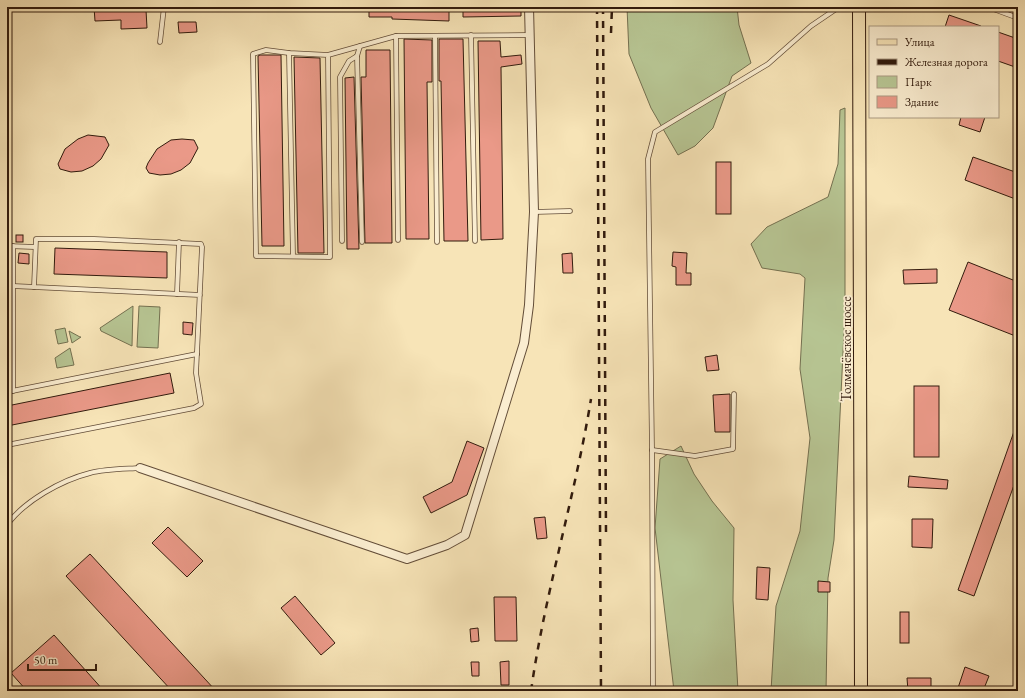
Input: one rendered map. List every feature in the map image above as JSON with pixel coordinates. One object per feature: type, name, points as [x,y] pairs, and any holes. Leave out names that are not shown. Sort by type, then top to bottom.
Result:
[{"type":"main road","name":"Толмачёвское шоссе","points":[[859,7],[861,691]]},
{"type":"street","points":[[140,468],[407,559],[447,545],[465,535],[524,342],[529,305],[534,212],[529,7]]},
{"type":"lane","points":[[160,42],[164,7]]},
{"type":"lane","points":[[653,691],[652,450],[648,159],[655,132],[768,64],[811,26],[839,7]]},
{"type":"lane","points":[[988,7],[1018,18]]},
{"type":"lane","points":[[471,35],[475,241]]},
{"type":"lane","points":[[328,55],[330,257],[256,256],[253,54],[266,50],[328,55],[396,36],[530,35]]},
{"type":"lane","points":[[396,36],[398,240]]},
{"type":"lane","points":[[435,36],[437,242]]},
{"type":"lane","points":[[360,46],[357,56],[362,242]]},
{"type":"lane","points":[[289,53],[293,256]]},
{"type":"lane","points":[[342,241],[340,77],[349,61],[357,56]]},
{"type":"lane","points":[[534,212],[570,211]]},
{"type":"lane","points":[[7,445],[194,408],[201,404],[196,373],[201,244],[38,238],[35,241],[34,287]]},
{"type":"lane","points":[[177,294],[179,242]]},
{"type":"lane","points":[[7,246],[35,247]]},
{"type":"lane","points":[[13,246],[13,391]]},
{"type":"lane","points":[[13,286],[200,295]]},
{"type":"lane","points":[[7,392],[197,354]]},
{"type":"lane","points":[[652,450],[695,456],[733,449],[734,394]]},
{"type":"lane","points":[[7,525],[32,501],[56,486],[91,472],[140,468]]},
{"type":"green space","points":[[627,7],[737,7],[739,25],[751,63],[732,76],[713,128],[695,146],[678,155],[651,108],[629,54]]},
{"type":"green space","points":[[845,108],[845,311],[834,540],[828,578],[826,691],[771,691],[776,606],[800,531],[810,438],[800,369],[805,278],[800,274],[762,268],[751,244],[767,227],[828,197],[838,164],[840,110]]},
{"type":"green space","points":[[133,306],[132,346],[101,331],[100,328]]},
{"type":"green space","points":[[139,306],[160,307],[158,348],[137,347]]},
{"type":"green space","points":[[65,328],[68,342],[58,344],[55,330]]},
{"type":"green space","points":[[69,331],[80,337],[81,337],[72,343]]},
{"type":"green space","points":[[70,348],[74,365],[57,368],[55,358]]},
{"type":"green space","points":[[681,446],[694,474],[712,501],[734,528],[733,600],[738,691],[674,691],[655,528],[660,459]]},
{"type":"building","points":[[94,7],[121,7],[121,10],[146,10],[147,28],[121,29],[121,20],[95,21]]},
{"type":"building","points":[[369,7],[449,7],[449,21],[369,17]]},
{"type":"building","points":[[463,7],[521,7],[521,16],[463,17]]},
{"type":"building","points":[[949,15],[981,26],[945,26]]},
{"type":"building","points":[[178,22],[196,22],[197,32],[179,33]]},
{"type":"building","points":[[999,32],[1018,39],[1018,68],[999,61]]},
{"type":"building","points":[[404,39],[432,40],[432,82],[427,82],[429,239],[406,239]]},
{"type":"building","points":[[439,39],[463,39],[468,241],[444,241]]},
{"type":"building","points":[[478,41],[500,41],[501,57],[521,55],[522,64],[501,67],[503,239],[481,240]]},
{"type":"building","points":[[366,50],[390,50],[392,243],[365,243],[361,77],[366,77]]},
{"type":"building","points":[[281,55],[284,246],[262,246],[258,56]]},
{"type":"building","points":[[294,57],[320,58],[324,253],[298,253]]},
{"type":"building","points":[[354,77],[359,249],[347,249],[345,78]]},
{"type":"building","points":[[961,118],[985,118],[980,132],[959,125]]},
{"type":"building","points":[[88,135],[105,137],[109,145],[101,159],[93,166],[82,171],[71,172],[60,169],[58,164],[65,149],[78,139]]},
{"type":"building","points":[[171,140],[194,140],[198,148],[190,163],[181,170],[171,174],[160,175],[149,173],[146,168],[157,149]]},
{"type":"building","points":[[973,157],[1018,173],[1018,200],[965,180]]},
{"type":"building","points":[[716,162],[731,162],[731,214],[716,214]]},
{"type":"building","points":[[16,235],[23,235],[23,242],[16,242]]},
{"type":"building","points":[[55,248],[167,252],[167,278],[54,274]]},
{"type":"building","points":[[673,252],[687,253],[686,273],[691,273],[691,285],[676,285],[676,267],[672,266]]},
{"type":"building","points":[[19,253],[29,254],[29,264],[18,263]]},
{"type":"building","points":[[572,253],[573,273],[563,273],[562,254]]},
{"type":"building","points":[[968,262],[1018,282],[1018,337],[949,310]]},
{"type":"building","points":[[937,269],[937,283],[904,284],[903,270]]},
{"type":"building","points":[[183,322],[193,323],[192,335],[183,334]]},
{"type":"building","points":[[717,355],[719,370],[707,371],[705,357]]},
{"type":"building","points":[[170,373],[174,393],[7,426],[7,406]]},
{"type":"building","points":[[914,386],[939,386],[939,457],[914,457]]},
{"type":"building","points":[[730,394],[730,432],[715,432],[713,395]]},
{"type":"building","points":[[1017,423],[1018,474],[974,596],[958,590]]},
{"type":"building","points":[[467,441],[484,448],[467,495],[431,513],[423,497],[452,482]]},
{"type":"building","points":[[909,476],[948,480],[947,489],[908,487]]},
{"type":"building","points":[[545,517],[547,538],[537,539],[534,518]]},
{"type":"building","points":[[912,519],[933,519],[932,548],[912,547]]},
{"type":"building","points":[[168,527],[203,561],[187,577],[152,543]]},
{"type":"building","points":[[90,554],[216,691],[172,691],[66,576]]},
{"type":"building","points":[[757,567],[770,568],[768,600],[756,599]]},
{"type":"building","points":[[818,581],[830,582],[830,592],[818,592]]},
{"type":"building","points":[[295,596],[335,643],[321,655],[281,608]]},
{"type":"building","points":[[494,597],[516,597],[517,641],[495,641]]},
{"type":"building","points":[[900,612],[909,612],[909,643],[900,643]]},
{"type":"building","points":[[478,628],[479,641],[471,642],[470,629]]},
{"type":"building","points":[[54,635],[104,691],[27,691],[11,673]]},
{"type":"building","points":[[509,661],[509,685],[501,685],[500,662]]},
{"type":"building","points":[[471,662],[479,662],[479,676],[472,676]]},
{"type":"building","points":[[965,667],[989,676],[983,691],[957,691]]},
{"type":"building","points":[[907,678],[931,678],[931,691],[908,691]]},
{"type":"railway","points":[[597,7],[601,691]]},
{"type":"railway","points":[[603,7],[606,533]]},
{"type":"railway","points":[[611,33],[612,7]]},
{"type":"railway","points":[[531,691],[544,617],[577,472],[591,399]]}]
